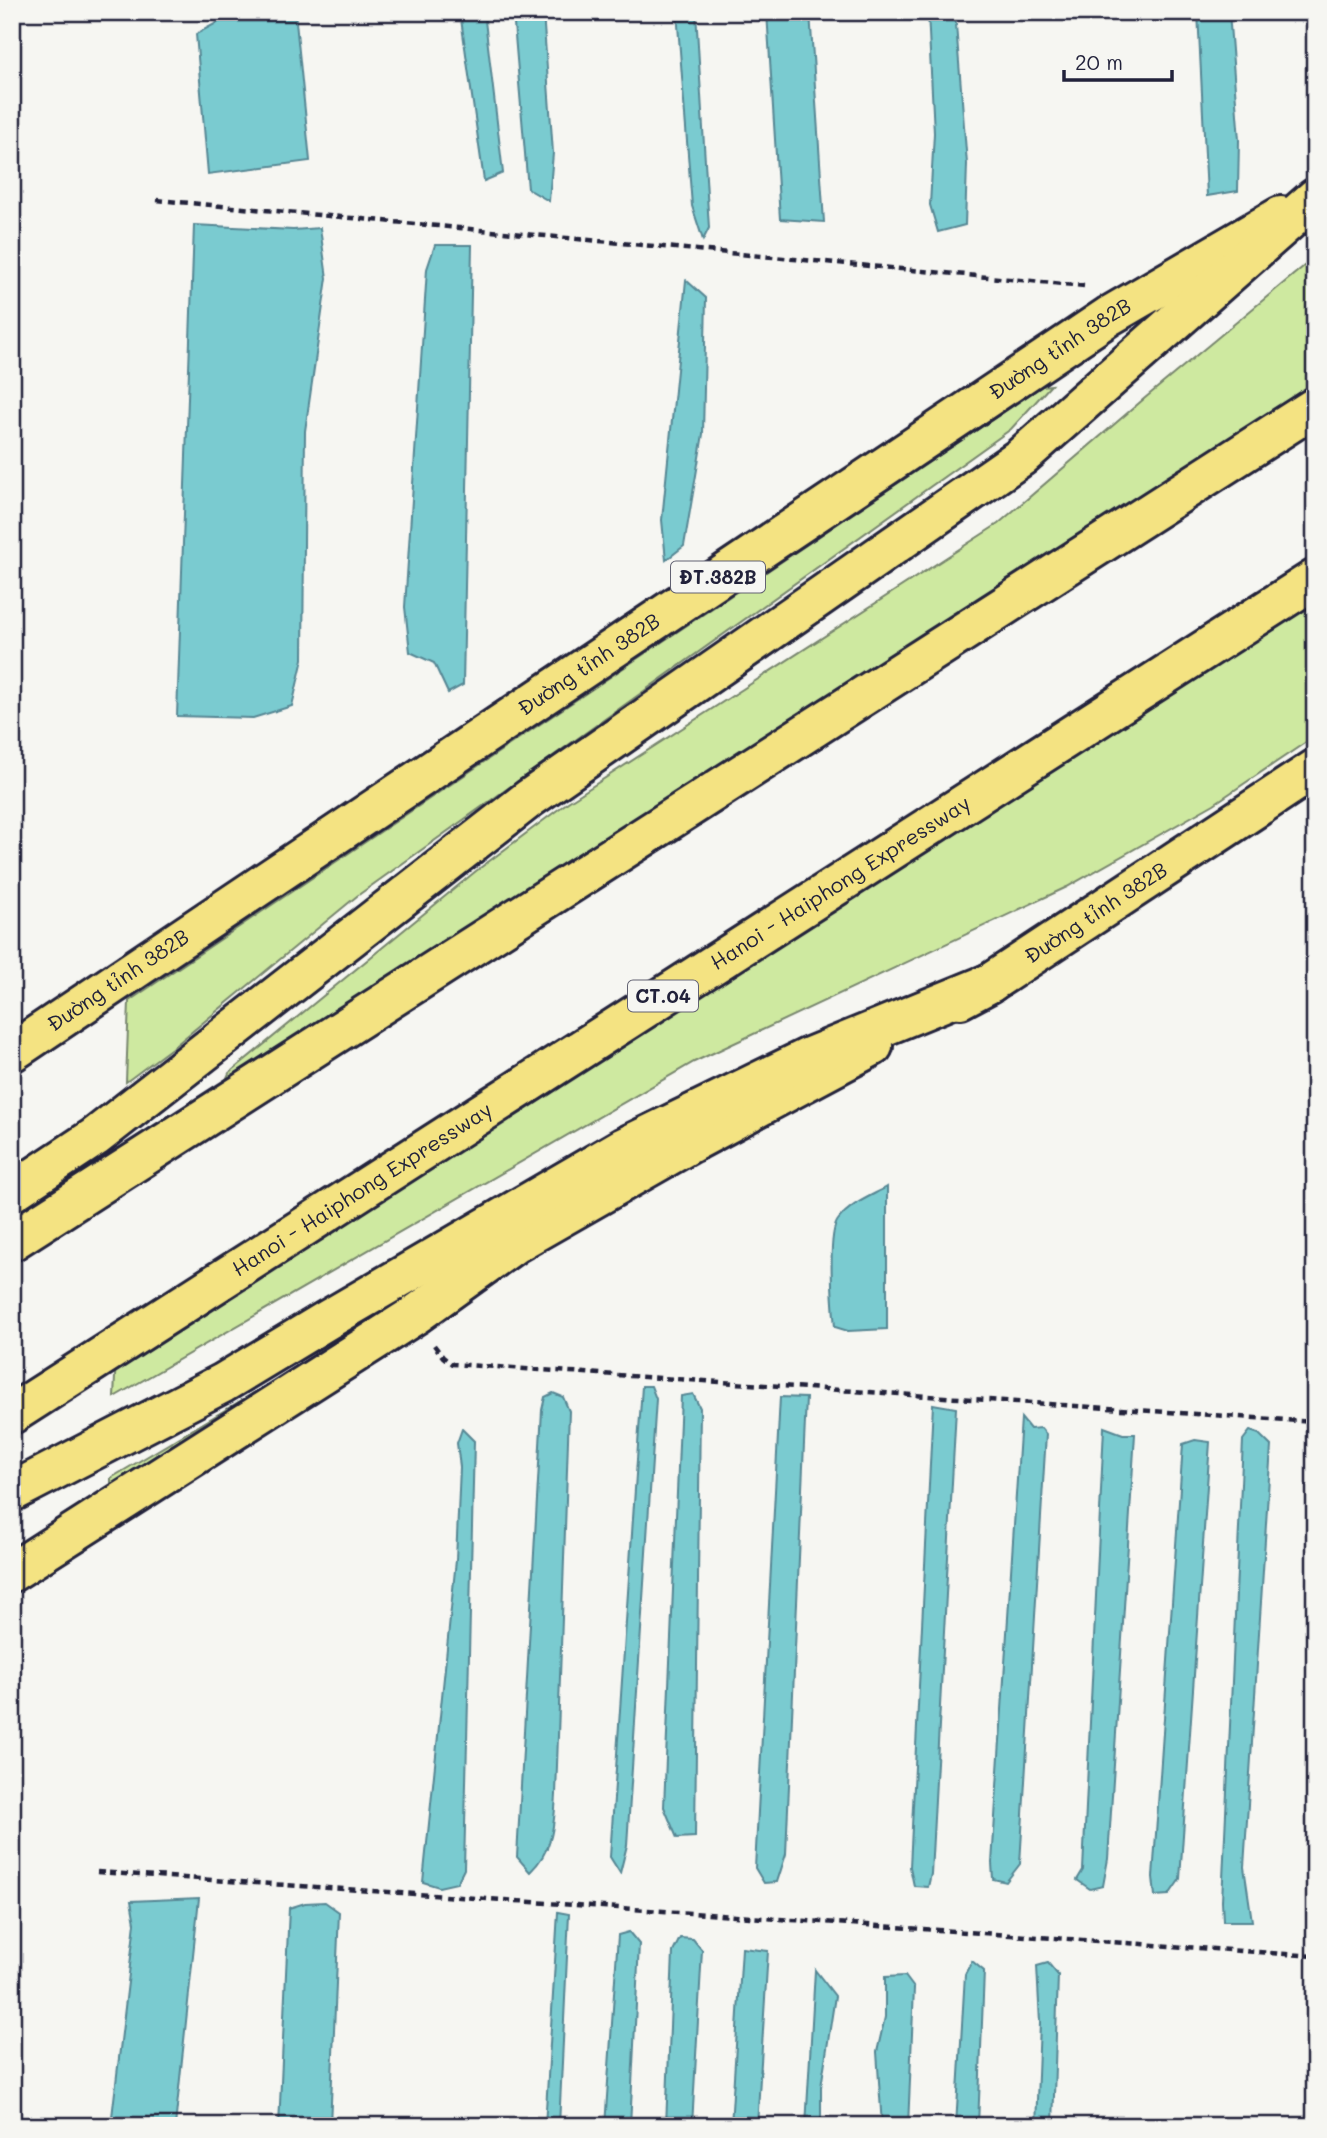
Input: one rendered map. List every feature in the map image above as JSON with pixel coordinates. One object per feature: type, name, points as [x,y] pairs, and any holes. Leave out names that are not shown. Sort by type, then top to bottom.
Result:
[{"type":"main road","name":"Đường tỉnh 382B","points":[[12,1052],[1109,316],[1315,197]]},
{"type":"main road","points":[[12,1192],[94,1137],[530,798],[1021,457],[1315,197]]},
{"type":"main road","points":[[12,1241],[1315,407]]},
{"type":"main road","name":"Hanoi - Haiphong Expressway","points":[[12,1414],[1315,579]]},
{"type":"main road","name":"Đường tỉnh 382B","points":[[12,1572],[415,1315],[514,1244],[691,1143],[990,983],[1315,769]]},
{"type":"main road","points":[[12,1492],[223,1383],[624,1147],[809,1057],[990,983]]},
{"type":"path","points":[[157,200],[1090,286],[1109,316]]},
{"type":"path","points":[[415,1315],[443,1357],[452,1364],[1315,1422]]},
{"type":"path","points":[[97,1872],[1315,1956]]},
{"type":"green space","points":[[1315,257],[1315,385],[231,1085],[226,1080],[229,1073],[476,871],[568,802],[998,524]]},
{"type":"green space","points":[[1051,385],[1011,429],[357,896],[177,1044],[126,1082],[129,1001],[1042,386]]},
{"type":"green space","points":[[1315,586],[1315,736],[1214,804],[1067,887],[694,1062],[114,1397],[116,1357]]},
{"type":"green space","points":[[375,1321],[111,1496],[111,1478]]},
{"type":"water","points":[[237,12],[295,12],[310,161],[208,174],[196,34]]},
{"type":"water","points":[[460,12],[484,12],[503,173],[484,181]]},
{"type":"water","points":[[513,12],[543,12],[553,153],[549,201],[528,189]]},
{"type":"water","points":[[677,12],[696,12],[709,228],[703,240],[692,206]]},
{"type":"water","points":[[767,12],[810,12],[824,222],[780,219]]},
{"type":"water","points":[[928,12],[955,12],[967,164],[965,225],[938,232],[930,205],[934,133]]},
{"type":"water","points":[[1198,12],[1229,12],[1239,140],[1238,191],[1207,196]]},
{"type":"water","points":[[194,225],[293,230],[320,228],[327,278],[305,431],[303,659],[292,706],[253,718],[177,716]]},
{"type":"water","points":[[435,245],[472,245],[463,685],[448,693],[434,663],[410,652],[405,607],[427,269]]},
{"type":"water","points":[[686,280],[706,298],[703,434],[684,546],[666,560],[662,520]]},
{"type":"water","points":[[887,1187],[887,1329],[848,1331],[835,1327],[832,1271],[835,1228],[838,1220],[848,1210]]},
{"type":"water","points":[[642,1386],[651,1386],[656,1399],[627,1845],[620,1873],[610,1857]]},
{"type":"water","points":[[553,1393],[563,1397],[569,1411],[556,1795],[548,1846],[530,1872],[517,1857],[542,1410],[545,1397]]},
{"type":"water","points":[[693,1394],[700,1408],[695,1837],[677,1838],[664,1807],[681,1396]]},
{"type":"water","points":[[780,1397],[806,1398],[786,1854],[777,1882],[764,1883],[755,1868]]},
{"type":"water","points":[[933,1404],[956,1408],[931,1874],[928,1887],[914,1886],[910,1867]]},
{"type":"water","points":[[1021,1418],[1030,1429],[1041,1428],[1046,1434],[1020,1864],[1006,1882],[993,1879],[992,1863]]},
{"type":"water","points":[[1104,1427],[1123,1434],[1135,1434],[1108,1859],[1103,1886],[1090,1889],[1077,1880],[1083,1870]]},
{"type":"water","points":[[462,1429],[474,1441],[464,1869],[457,1883],[439,1887],[423,1882],[456,1560],[460,1467],[457,1443]]},
{"type":"water","points":[[1250,1431],[1259,1434],[1271,1446],[1244,1867],[1252,1921],[1223,1921],[1243,1440]]},
{"type":"water","points":[[1195,1440],[1210,1442],[1180,1879],[1169,1895],[1155,1896],[1153,1877],[1183,1444]]},
{"type":"water","points":[[199,1898],[175,2126],[113,2126],[135,1923],[131,1901]]},
{"type":"water","points":[[325,1902],[339,1912],[330,2126],[279,2126],[289,1908],[305,1903]]},
{"type":"water","points":[[558,1912],[569,1914],[559,2126],[545,2126]]},
{"type":"water","points":[[629,1932],[639,1944],[630,2126],[605,2126],[618,1935]]},
{"type":"water","points":[[680,1938],[693,1939],[702,1950],[692,2126],[666,2126],[673,1952]]},
{"type":"water","points":[[742,1948],[768,1951],[757,2126],[731,2126]]},
{"type":"water","points":[[972,1961],[984,1971],[978,2126],[956,2126],[965,1974]]},
{"type":"water","points":[[1048,1963],[1058,1975],[1053,2126],[1036,2126],[1040,2023],[1037,1966]]},
{"type":"water","points":[[815,1970],[835,1996],[821,2087],[821,2126],[806,2126]]},
{"type":"water","points":[[905,1976],[914,1988],[908,2126],[882,2126],[877,2052],[885,2017],[885,1977]]}]
